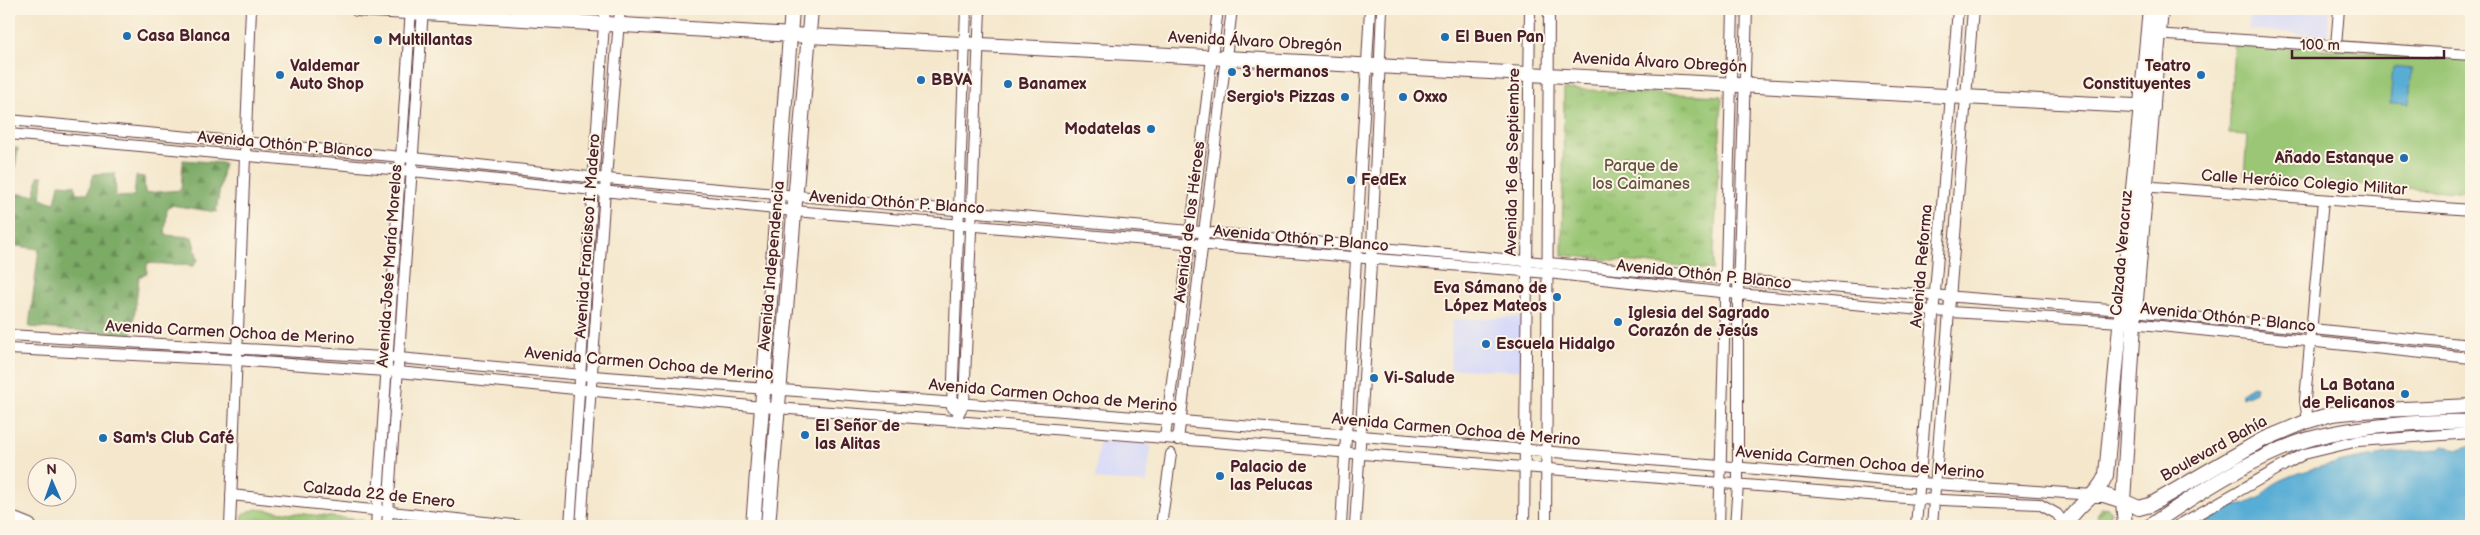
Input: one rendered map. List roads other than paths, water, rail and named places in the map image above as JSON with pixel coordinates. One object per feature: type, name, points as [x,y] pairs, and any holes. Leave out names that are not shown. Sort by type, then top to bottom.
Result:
[{"type":"main road","name":"Avenida Álvaro Obregón","points":[[356,9],[417,10],[809,36],[2147,107]]},
{"type":"main road","name":"Avenida Independencia","points":[[753,526],[792,9]]},
{"type":"main road","name":"Avenida Independencia","points":[[768,526],[811,9]]},
{"type":"main road","name":"Calzada Veracruz","points":[[2150,9],[2154,34]]},
{"type":"main road","name":"Calzada Veracruz","points":[[2065,526],[2081,503],[2093,495],[2102,485],[2106,475],[2128,317],[2154,34],[2161,9]]},
{"type":"main road","name":"Calzada Veracruz","points":[[2125,526],[2123,501],[2128,317]]},
{"type":"main road","name":"Boulevard Bahía","points":[[2093,495],[2104,495],[2139,508],[2150,505],[2260,441],[2308,421],[2332,414],[2471,406]]},
{"type":"main road","name":"Boulevard Bahía","points":[[2150,526],[2177,508],[2268,455],[2312,438],[2350,430],[2471,422]]},
{"type":"main road","points":[[9,518],[29,526]]},
{"type":"street","points":[[230,526],[251,9]]},
{"type":"street","name":"Avenida Francisco I. Madero","points":[[570,526],[605,9]]},
{"type":"street","name":"Avenida Francisco I. Madero","points":[[581,526],[620,9]]},
{"type":"street","points":[[955,421],[964,404],[972,211],[972,44],[966,9]]},
{"type":"street","points":[[955,421],[950,402],[958,223],[972,44],[980,9]]},
{"type":"street","name":"Avenida de los Héroes","points":[[1165,438],[1218,9]]},
{"type":"street","name":"Avenida de los Héroes","points":[[1178,440],[1232,9]]},
{"type":"street","points":[[1355,526],[1372,247],[1373,66],[1370,9]]},
{"type":"street","points":[[1341,526],[1357,258],[1373,66],[1382,9]]},
{"type":"street","name":"Avenida 16 de Septiembre","points":[[1524,526],[1530,9]]},
{"type":"street","points":[[1546,526],[1549,9]]},
{"type":"street","points":[[1733,9],[1739,85],[1738,484],[1735,526]]},
{"type":"street","points":[[1718,526],[1721,482],[1724,293],[1739,85],[1748,9]]},
{"type":"street","name":"Avenida Reforma","points":[[1916,526],[1958,9]]},
{"type":"street","name":"Avenida Reforma","points":[[1932,526],[1973,9]]},
{"type":"street","points":[[2336,46],[2339,9]]},
{"type":"street","name":"Avenida José María Morelos","points":[[386,526],[382,510],[386,372],[401,157],[417,10]]},
{"type":"street","name":"Avenida José María Morelos","points":[[376,526],[382,510],[398,372],[413,158],[417,10]]},
{"type":"street","points":[[2154,34],[2471,55]]},
{"type":"street","name":"Avenida Othón P. Blanco","points":[[9,120],[778,194],[1358,246],[1548,261],[1726,279],[1935,295],[2128,317],[2310,341],[2471,358]]},
{"type":"street","name":"Avenida Othón P. Blanco","points":[[9,134],[412,171],[794,210],[1370,260],[1527,273],[1548,273],[1724,293],[1934,311],[2128,317],[2311,330],[2471,345]]},
{"type":"street","name":"Calle Heróico Colegio Militar","points":[[2140,186],[2471,210]]},
{"type":"street","points":[[2308,421],[2305,400],[2323,200]]},
{"type":"street","name":"Avenida Carmen Ochoa de Merino","points":[[9,335],[387,357],[593,376],[1051,410],[1737,468],[2093,495]]},
{"type":"street","points":[[2394,350],[2396,338]]},
{"type":"street","points":[[143,342],[143,356]]},
{"type":"street","name":"Avenida Carmen Ochoa de Merino","points":[[9,349],[236,360],[398,372],[592,389],[762,407],[1050,428],[1178,440],[1918,498],[2039,504],[2057,514],[2065,526]]},
{"type":"street","points":[[661,396],[664,381]]},
{"type":"street","points":[[845,412],[846,394]]},
{"type":"street","points":[[1050,428],[1051,410]]},
{"type":"street","points":[[1298,448],[1300,432]]},
{"type":"street","points":[[2177,526],[2304,454],[2358,441],[2471,433]]},
{"type":"street","points":[[1459,462],[1460,444]]},
{"type":"street","points":[[1161,526],[1171,454]]},
{"type":"street","name":"Calzada 22 de Enero","points":[[231,495],[523,526]]},
{"type":"water","points":[[2393,67],[2412,69],[2409,104],[2390,103]]},
{"type":"water","points":[[2252,386],[2256,387],[2255,392],[2242,398],[2241,393]]},
{"type":"water","points":[[2443,446],[2459,449],[2471,447],[2471,526],[2185,526],[2221,506],[2243,505],[2261,497],[2272,486],[2290,476],[2315,468],[2372,457],[2440,449]]},
{"type":"place","name":"Casa Blanca","points":[[127,36]]},
{"type":"place","name":"El Buen Pan","points":[[1445,37]]},
{"type":"place","name":"Multillantas","points":[[378,40]]},
{"type":"place","name":"3 hermanos","points":[[1232,72]]},
{"type":"place","name":"Valdemar Auto Shop","points":[[280,75]]},
{"type":"place","name":"Teatro Constituyentes","points":[[2201,75]]},
{"type":"place","name":"BBVA","points":[[921,80]]},
{"type":"place","name":"Banamex","points":[[1008,84]]},
{"type":"place","name":"Sergio's Pizzas","points":[[1345,97]]},
{"type":"place","name":"Oxxo","points":[[1403,97]]},
{"type":"place","name":"Modatelas","points":[[1151,129]]},
{"type":"place","name":"Añado Estanque","points":[[2404,158]]},
{"type":"place","name":"FedEx","points":[[1351,180]]},
{"type":"place","name":"Eva Sámano de López Mateos","points":[[1557,297]]},
{"type":"place","name":"Iglesia del Sagrado Corazón de Jesús","points":[[1618,322]]},
{"type":"place","name":"Escuela Hidalgo","points":[[1486,344]]},
{"type":"place","name":"Vi-Salude","points":[[1374,378]]},
{"type":"place","name":"La Botana de Pelicanos","points":[[2405,394]]},
{"type":"place","name":"El Señor de las Alitas","points":[[805,435]]},
{"type":"place","name":"Sam's Club Café","points":[[103,438]]},
{"type":"place","name":"Palacio de las Pelucas","points":[[1220,476]]},
{"type":"park label","name":"Parque de los Caimanes","points":[[1641,175]]}]
